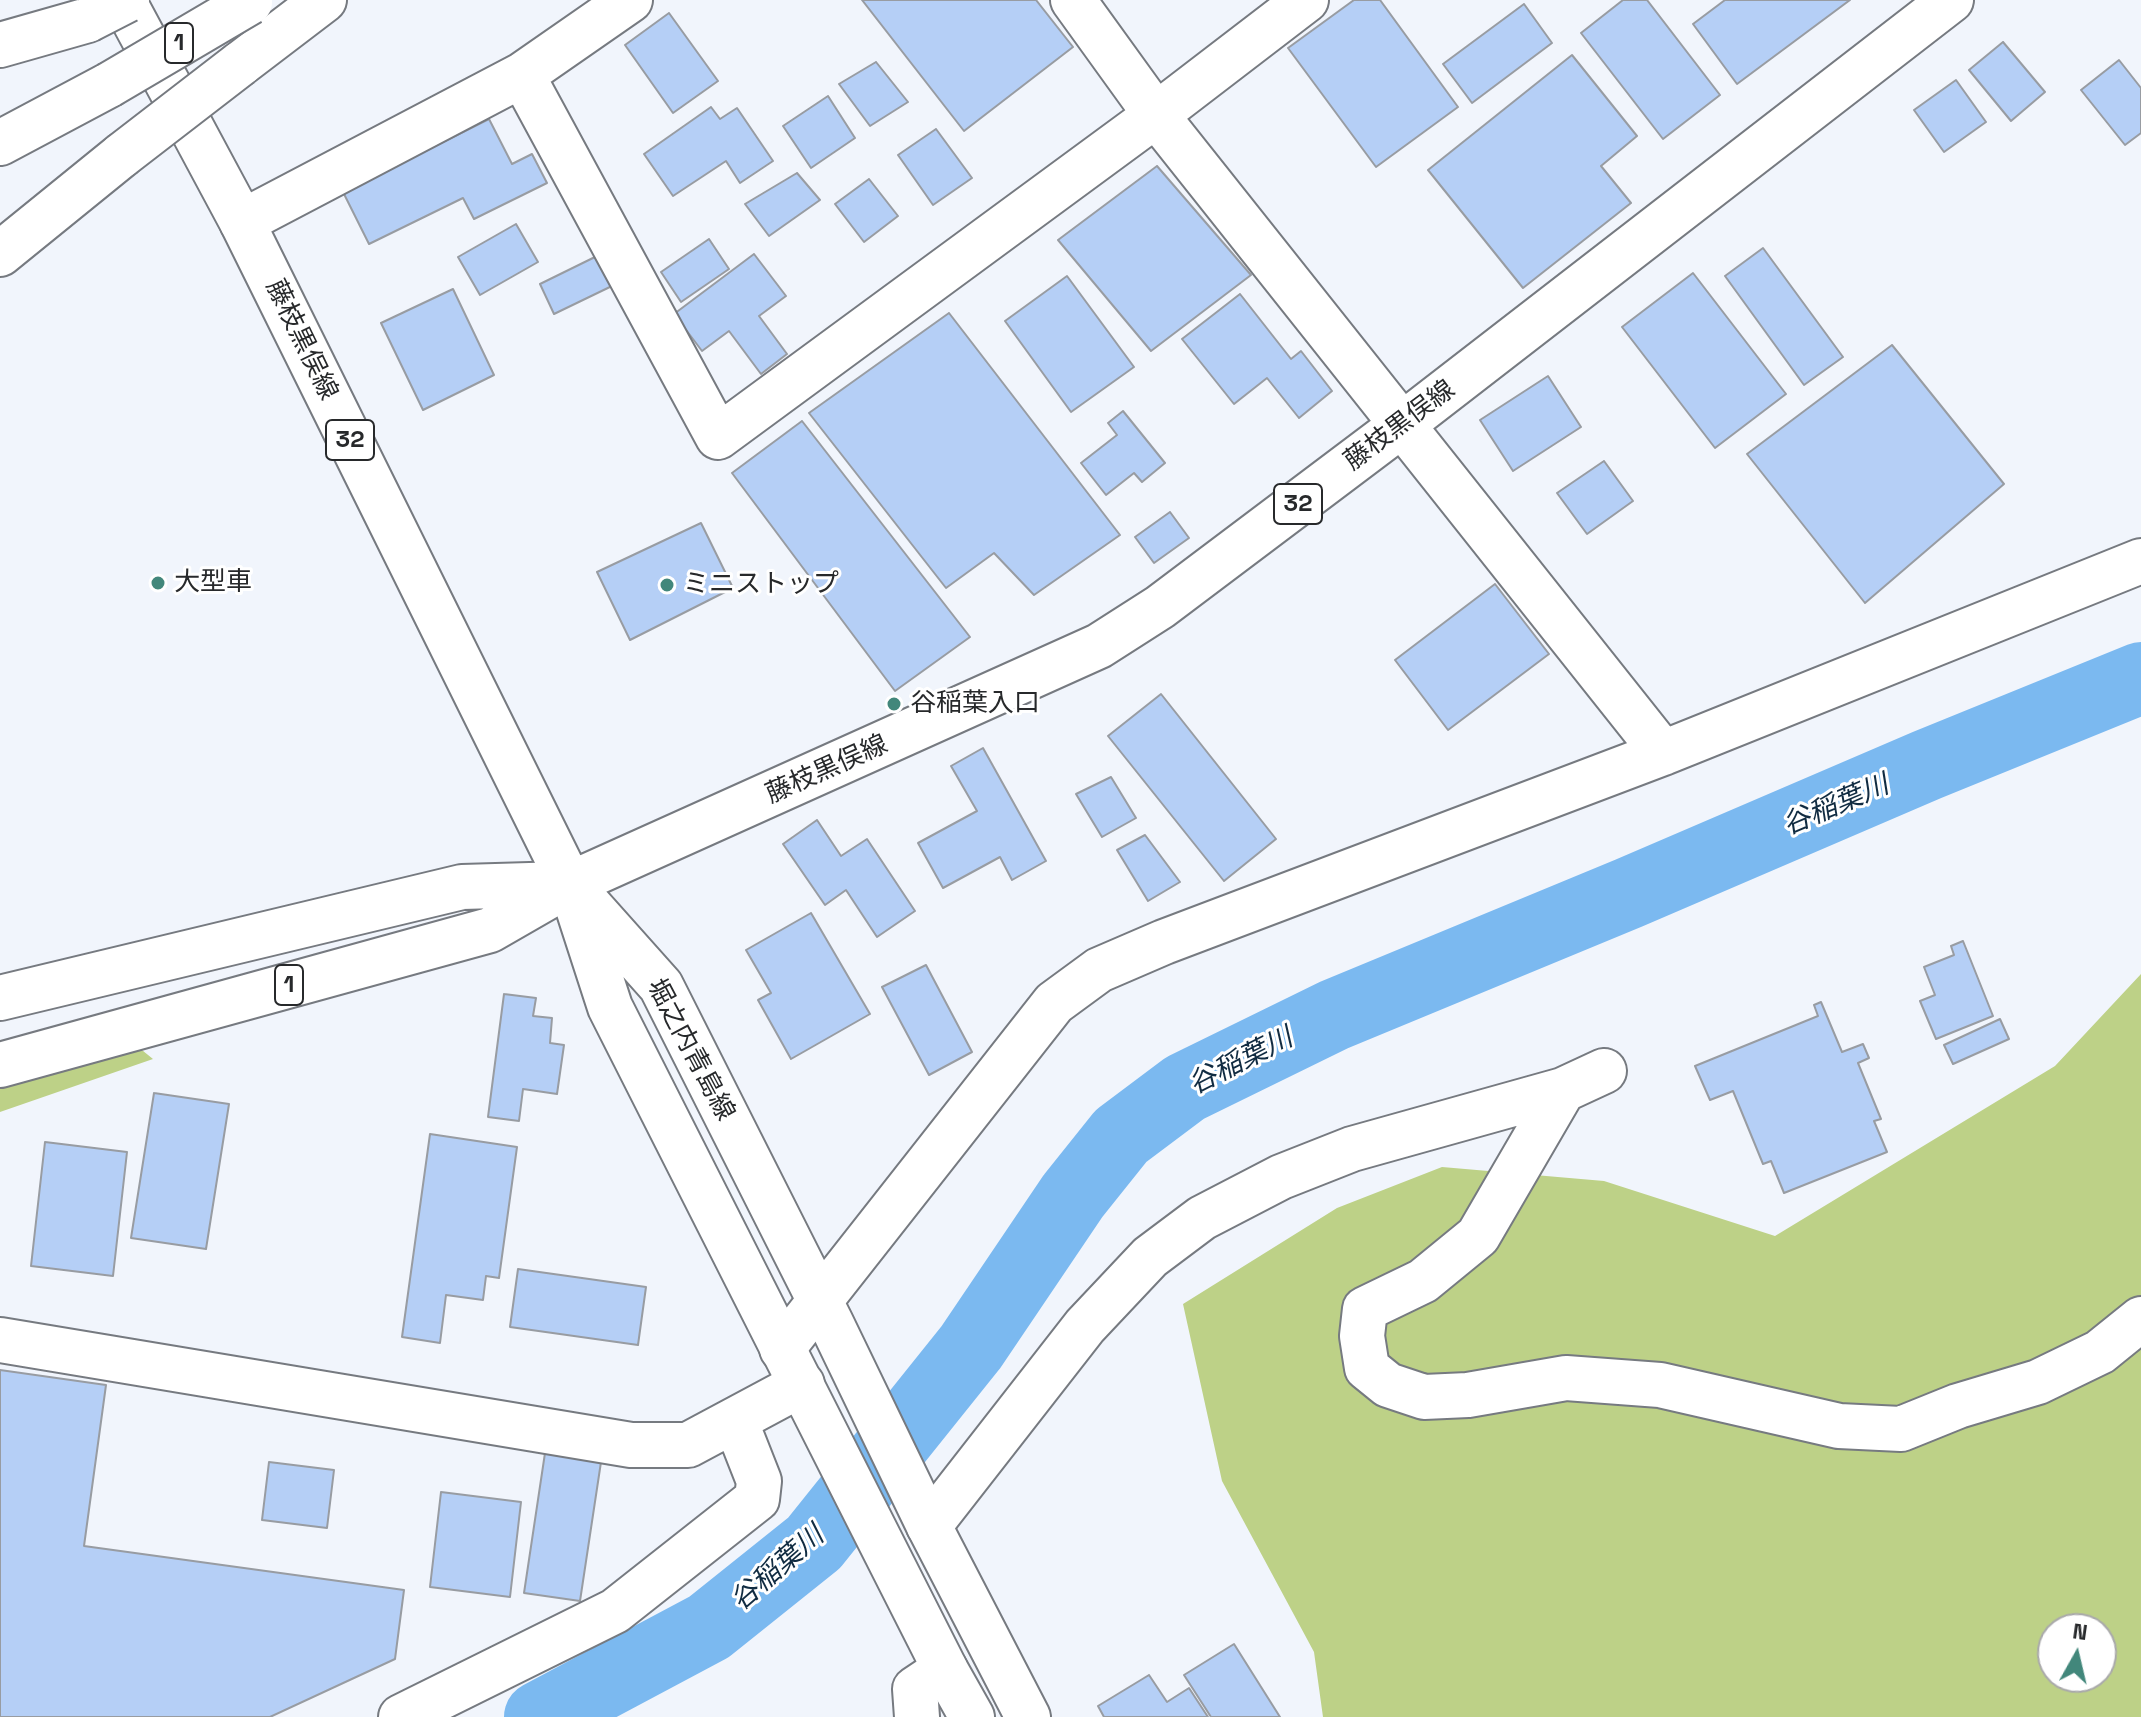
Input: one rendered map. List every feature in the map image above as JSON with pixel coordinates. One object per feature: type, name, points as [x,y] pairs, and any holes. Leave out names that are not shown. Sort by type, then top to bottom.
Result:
[{"type":"main road","name":"1","points":[[0,254],[122,155],[324,0]]},
{"type":"main road","points":[[242,222],[522,75],[630,0]]},
{"type":"main road","points":[[1073,0],[1156,115],[1663,753]]},
{"type":"main road","points":[[522,75],[718,437],[1156,115],[1306,0]]},
{"type":"main road","name":"藤枝黒俣線","points":[[113,7],[242,222],[570,884],[1099,646],[1160,607],[1403,424],[1951,0]]},
{"type":"main road","name":"1","points":[[0,143],[109,85],[252,1]]},
{"type":"main road","points":[[0,45],[113,7]]},
{"type":"main road","points":[[0,1340],[631,1445],[688,1445],[735,1420],[792,1367],[820,1302],[1054,1003],[1099,970],[1164,942],[1663,753],[2141,561]]},
{"type":"main road","name":"1","points":[[0,998],[462,887],[570,884]]},
{"type":"main road","name":"1","points":[[0,1065],[490,930],[570,884]]},
{"type":"main road","name":"堀之内青島線","points":[[570,884],[661,986],[921,1510],[1028,1717]]},
{"type":"main road","name":"堀之内青島線","points":[[570,884],[610,1007],[972,1717]]},
{"type":"main road","points":[[921,1510],[1150,1257],[1202,1218],[1281,1177],[1352,1149],[1563,1090],[1604,1071]]},
{"type":"main road","points":[[1563,1090],[1478,1236],[1423,1281],[1365,1309],[1362,1336],[1367,1368],[1388,1385],[1424,1397],[1468,1395],[1566,1378],[1660,1385],[1839,1426],[1901,1429],[1958,1406],[2038,1382],[2100,1352],[2141,1319]]},
{"type":"main road","points":[[401,1717],[615,1611],[757,1499],[759,1481],[735,1420]]},
{"type":"main road","points":[[917,1717],[915,1689],[945,1669]]},
{"type":"green space","points":[[2141,974],[2141,1717],[1323,1717],[1314,1652],[1222,1481],[1183,1304],[1337,1208],[1442,1167],[1604,1181],[1775,1236],[2055,1066]]},
{"type":"green space","points":[[132,1042],[153,1059],[0,1112],[0,1080]]},
{"type":"building","points":[[862,0],[1036,0],[1073,47],[964,131]]},
{"type":"building","points":[[1354,0],[1380,0],[1458,107],[1376,167],[1288,48]]},
{"type":"building","points":[[1623,0],[1647,0],[1720,95],[1663,139],[1581,33]]},
{"type":"building","points":[[1725,0],[1850,0],[1737,84],[1693,24]]},
{"type":"building","points":[[1524,4],[1552,43],[1472,103],[1443,64]]},
{"type":"building","points":[[669,13],[718,81],[673,113],[625,45]]},
{"type":"building","points":[[2003,42],[2045,92],[2011,121],[1969,70]]},
{"type":"building","points":[[1572,55],[1637,136],[1601,166],[1631,203],[1523,288],[1428,170]]},
{"type":"building","points":[[2119,60],[2141,88],[2141,133],[2125,145],[2081,90]]},
{"type":"building","points":[[876,62],[908,102],[870,126],[839,84]]},
{"type":"building","points":[[1956,80],[1986,122],[1944,152],[1914,110]]},
{"type":"building","points":[[828,96],[855,138],[811,168],[783,126]]},
{"type":"building","points":[[711,107],[720,119],[737,108],[773,161],[740,183],[726,161],[673,196],[644,154]]},
{"type":"building","points":[[489,119],[512,164],[532,154],[547,183],[474,219],[463,198],[369,244],[343,192]]},
{"type":"building","points":[[936,129],[972,178],[933,205],[898,155]]},
{"type":"building","points":[[1157,166],[1251,275],[1151,351],[1058,240]]},
{"type":"building","points":[[797,173],[820,200],[769,236],[745,204]]},
{"type":"building","points":[[869,179],[898,216],[864,242],[835,204]]},
{"type":"building","points":[[516,224],[538,262],[480,295],[458,257]]},
{"type":"building","points":[[709,239],[729,269],[681,302],[661,272]]},
{"type":"building","points":[[1763,248],[1843,357],[1804,385],[1725,276]]},
{"type":"building","points":[[754,254],[786,296],[759,316],[787,354],[761,374],[729,331],[702,351],[674,314]]},
{"type":"building","points":[[599,255],[614,285],[554,314],[540,284]]},
{"type":"building","points":[[1693,273],[1786,394],[1715,448],[1622,327]]},
{"type":"building","points":[[1067,276],[1134,367],[1071,412],[1005,321]]},
{"type":"building","points":[[453,289],[494,375],[423,410],[381,323]]},
{"type":"building","points":[[1240,294],[1291,359],[1301,351],[1332,391],[1299,418],[1267,378],[1234,404],[1182,339]]},
{"type":"building","points":[[949,313],[1120,535],[1034,595],[994,553],[946,588],[809,413]]},
{"type":"building","points":[[1892,345],[2004,484],[1865,603],[1747,454]]},
{"type":"building","points":[[1548,376],[1581,427],[1513,471],[1480,420]]},
{"type":"building","points":[[1123,411],[1165,463],[1142,482],[1134,473],[1106,495],[1081,463],[1117,435],[1108,423]]},
{"type":"building","points":[[802,421],[970,637],[895,691],[732,473]]},
{"type":"building","points":[[1604,461],[1633,501],[1587,534],[1557,493]]},
{"type":"building","points":[[1170,512],[1189,538],[1154,563],[1135,537]]},
{"type":"building","points":[[701,523],[733,588],[630,640],[597,572]]},
{"type":"building","points":[[1495,584],[1549,654],[1448,730],[1395,660]]},
{"type":"building","points":[[1161,694],[1276,839],[1224,881],[1108,736]]},
{"type":"building","points":[[983,748],[1046,861],[1012,880],[1000,857],[943,888],[918,843],[977,811],[951,766]]},
{"type":"building","points":[[1111,777],[1136,818],[1102,837],[1076,794]]},
{"type":"building","points":[[817,820],[841,856],[867,839],[915,911],[877,937],[846,890],[825,905],[783,844]]},
{"type":"building","points":[[1145,835],[1180,882],[1148,901],[1117,850]]},
{"type":"building","points":[[811,913],[870,1014],[791,1059],[758,1000],[771,993],[746,950]]},
{"type":"building","points":[[1963,941],[1993,1016],[1936,1039],[1920,1001],[1935,995],[1924,967],[1954,955],[1951,946]]},
{"type":"building","points":[[926,965],[972,1052],[929,1075],[882,987]]},
{"type":"building","points":[[504,994],[536,998],[533,1016],[552,1018],[550,1043],[564,1045],[557,1094],[523,1089],[519,1121],[488,1117]]},
{"type":"building","points":[[1821,1002],[1842,1052],[1863,1044],[1869,1058],[1858,1063],[1881,1119],[1874,1121],[1887,1152],[1784,1193],[1771,1161],[1763,1164],[1733,1091],[1710,1100],[1695,1066],[1818,1016],[1814,1005]]},
{"type":"building","points":[[2000,1019],[2009,1039],[1953,1064],[1944,1045]]},
{"type":"building","points":[[154,1093],[229,1104],[206,1249],[131,1238]]},
{"type":"building","points":[[430,1134],[517,1147],[499,1278],[486,1276],[483,1300],[446,1295],[440,1343],[402,1337]]},
{"type":"building","points":[[45,1142],[127,1152],[113,1276],[31,1266]]},
{"type":"building","points":[[518,1269],[646,1287],[638,1345],[510,1327]]},
{"type":"building","points":[[0,1370],[106,1385],[84,1546],[404,1590],[395,1659],[270,1717],[0,1717]]},
{"type":"building","points":[[545,1453],[601,1462],[580,1601],[524,1593]]},
{"type":"building","points":[[269,1462],[334,1470],[327,1528],[262,1520]]},
{"type":"building","points":[[441,1492],[521,1502],[510,1597],[430,1587]]},
{"type":"building","points":[[1234,1644],[1280,1717],[1211,1717],[1184,1675]]},
{"type":"building","points":[[1149,1675],[1167,1702],[1189,1688],[1208,1717],[1104,1717],[1098,1706]]},
{"type":"waterway","name":"谷稲葉川","points":[[540,1717],[709,1627],[814,1543],[971,1347],[1073,1196],[1121,1136],[1185,1088],[1334,1015],[2141,678]]},
{"type":"place","name":"大型車","points":[[158,583]]},
{"type":"place","name":"ミニストップ","points":[[667,585]]},
{"type":"place","name":"谷稲葉入口","points":[[894,704]]}]
